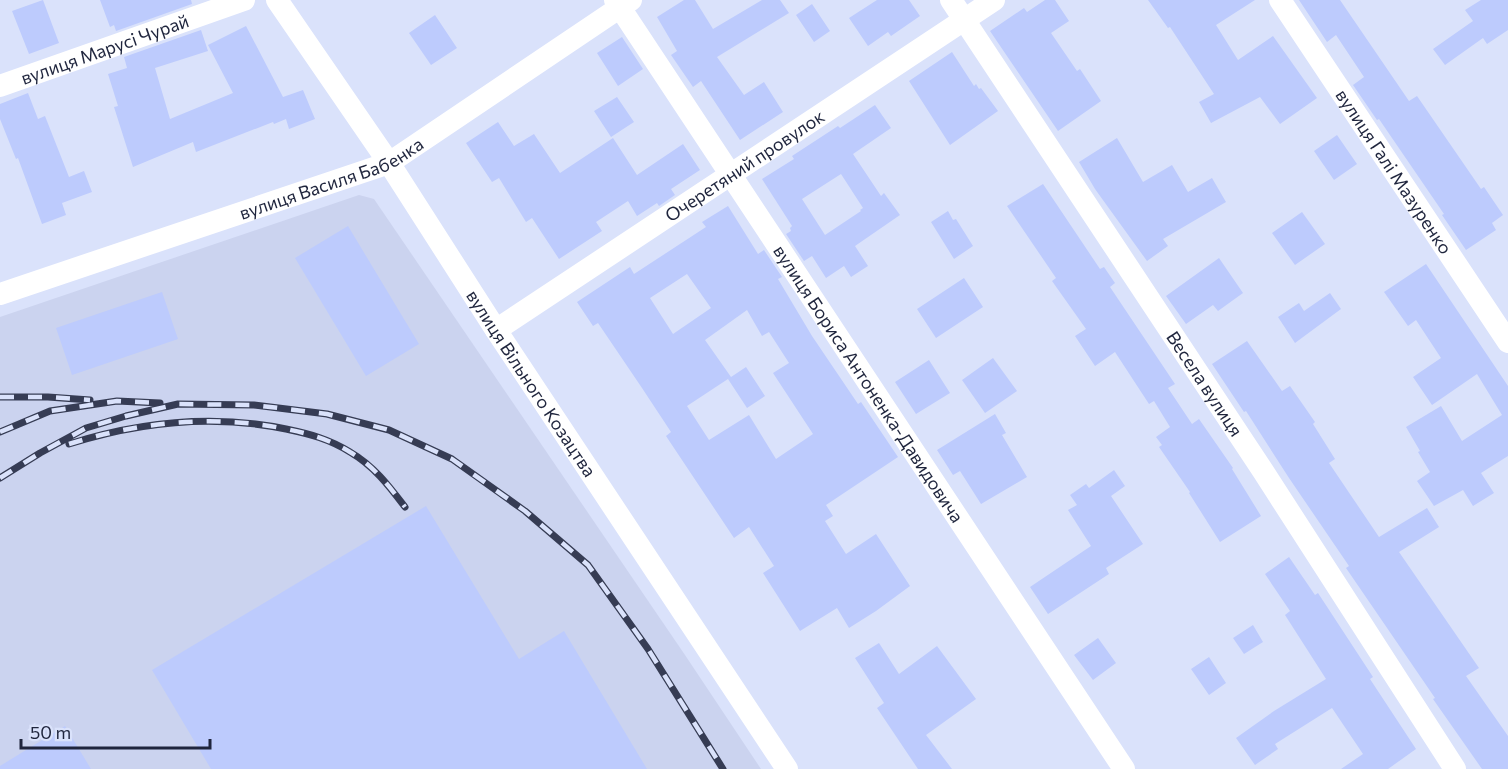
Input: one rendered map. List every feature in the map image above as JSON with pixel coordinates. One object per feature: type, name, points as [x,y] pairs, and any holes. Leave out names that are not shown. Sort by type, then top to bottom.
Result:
[{"type":"street","name":"вулиця Марусі Чурай","points":[[0,86],[244,0]]},
{"type":"street","name":"вулиця Вільного Козацтва","points":[[277,0],[389,163],[496,330],[787,769]]},
{"type":"street","name":"Весела вулиця","points":[[951,0],[1263,471],[1455,769]]},
{"type":"street","name":"Очеретяний провулок","points":[[496,330],[994,0]]},
{"type":"street","name":"вулиця Галі Мазуренко","points":[[1280,0],[1508,342]]},
{"type":"street","name":"вулиця Василя Бабенка","points":[[0,294],[389,163],[622,2]]},
{"type":"street","name":"вулиця Бориса Антоненка-Давидовича","points":[[622,2],[729,174],[1124,769]]},
{"type":"shaded area","points":[[359,195],[374,199],[761,769],[0,769],[0,317]]},
{"type":"building","points":[[43,0],[59,43],[29,54],[12,11]]},
{"type":"building","points":[[100,0],[191,0],[192,4],[116,31],[114,25],[110,27]]},
{"type":"building","points":[[684,0],[695,0],[713,29],[762,0],[780,0],[789,13],[717,57],[744,95],[764,82],[783,112],[740,140],[701,81],[693,87],[671,55],[677,51],[657,17]]},
{"type":"building","points":[[877,0],[909,0],[920,16],[891,36],[888,32],[868,46],[849,18]]},
{"type":"building","points":[[1045,0],[1055,0],[1069,21],[1051,33],[1077,71],[1080,69],[1101,101],[1058,131],[990,31],[1024,8],[1027,12]]},
{"type":"building","points":[[1148,0],[1255,0],[1216,25],[1238,60],[1273,36],[1317,98],[1280,124],[1260,97],[1211,123],[1199,102],[1214,94],[1170,27],[1168,28]]},
{"type":"building","points":[[1299,0],[1340,0],[1409,101],[1417,96],[1481,189],[1484,187],[1503,215],[1492,223],[1496,230],[1466,250],[1379,119],[1377,120],[1353,85],[1364,77],[1336,35],[1327,42]]},
{"type":"building","points":[[1481,0],[1508,0],[1508,30],[1487,44],[1483,38],[1445,65],[1433,49],[1473,21],[1465,10]]},
{"type":"building","points":[[812,4],[830,31],[814,42],[796,15]]},
{"type":"building","points":[[435,15],[457,48],[431,65],[409,33]]},
{"type":"building","points":[[246,26],[283,97],[303,90],[315,119],[289,129],[286,119],[274,124],[273,122],[196,152],[193,142],[133,167],[114,107],[118,106],[108,74],[127,68],[124,57],[201,30],[208,51],[155,68],[170,119],[233,93],[208,45]]},
{"type":"building","points":[[622,37],[643,69],[618,86],[597,53]]},
{"type":"building","points":[[952,52],[974,86],[976,84],[979,89],[981,88],[998,111],[950,145],[909,81]]},
{"type":"building","points":[[28,93],[38,119],[45,116],[69,177],[84,171],[92,192],[62,203],[66,215],[42,224],[18,158],[16,159],[0,119],[0,104]]},
{"type":"building","points":[[617,97],[634,122],[611,137],[594,111]]},
{"type":"building","points":[[875,105],[891,128],[853,154],[881,196],[884,193],[900,215],[855,246],[868,266],[851,277],[844,266],[826,278],[812,256],[804,261],[786,234],[791,231],[792,226],[762,179],[794,159],[792,156],[838,126],[840,128]],"holes":[[[841,174],[863,208],[825,235],[802,199]]]},
{"type":"building","points":[[498,122],[514,146],[534,134],[560,173],[613,138],[637,175],[683,144],[700,170],[671,189],[675,195],[659,206],[657,203],[637,216],[628,201],[596,222],[602,231],[559,259],[532,218],[526,222],[499,178],[492,182],[466,143]]},
{"type":"building","points":[[1337,135],[1357,164],[1334,180],[1314,151]]},
{"type":"building","points":[[1117,138],[1143,182],[1172,165],[1188,192],[1212,178],[1226,202],[1163,239],[1168,246],[1147,261],[1095,189],[1079,162]]},
{"type":"building","points":[[1043,184],[1100,269],[1104,267],[1115,283],[1110,287],[1175,384],[1168,388],[1192,424],[1199,419],[1233,468],[1261,516],[1220,542],[1159,447],[1162,445],[1156,437],[1170,427],[1154,401],[1149,404],[1115,352],[1095,366],[1075,336],[1086,329],[1052,281],[1056,278],[1007,206]]},
{"type":"building","points":[[728,206],[758,254],[764,250],[782,277],[778,279],[812,336],[858,404],[861,402],[898,457],[826,505],[833,516],[825,521],[846,554],[876,534],[910,586],[849,628],[837,608],[800,631],[763,573],[774,566],[749,527],[734,538],[666,436],[671,432],[642,388],[598,323],[593,326],[577,302],[630,267],[634,274],[706,227],[702,222]],"holes":[[[687,274],[711,308],[673,334],[650,298]],[[747,310],[762,336],[769,332],[789,363],[773,373],[813,434],[776,459],[749,415],[709,440],[687,406],[731,377],[705,340]]]},
{"type":"building","points":[[948,211],[953,220],[956,219],[973,246],[954,259],[931,222]]},
{"type":"building","points":[[1302,212],[1325,244],[1295,265],[1272,233]]},
{"type":"building","points":[[348,226],[419,344],[366,376],[295,258]]},
{"type":"building","points":[[1219,258],[1243,293],[1218,311],[1213,305],[1186,324],[1166,296]]},
{"type":"building","points":[[1426,264],[1508,386],[1508,456],[1481,473],[1494,493],[1473,506],[1463,490],[1434,506],[1417,481],[1430,472],[1406,427],[1441,406],[1462,441],[1502,415],[1477,374],[1432,405],[1413,377],[1441,358],[1416,320],[1408,326],[1384,292]]},
{"type":"building","points":[[964,278],[983,307],[936,338],[917,309]]},
{"type":"building","points":[[162,292],[178,339],[72,375],[56,328]]},
{"type":"building","points":[[1330,293],[1341,309],[1295,343],[1278,317],[1299,303],[1304,311]]},
{"type":"building","points":[[1247,341],[1282,391],[1290,386],[1315,422],[1313,424],[1335,459],[1329,463],[1379,537],[1427,508],[1439,527],[1399,552],[1479,668],[1466,676],[1508,736],[1508,769],[1482,769],[1346,568],[1349,566],[1246,411],[1244,412],[1212,364]]},
{"type":"building","points":[[993,358],[1017,391],[985,413],[962,380]]},
{"type":"building","points":[[929,360],[950,393],[916,414],[895,382]]},
{"type":"building","points":[[746,367],[765,396],[747,408],[728,379]]},
{"type":"building","points":[[995,414],[1006,433],[1002,435],[1027,477],[981,504],[960,471],[953,475],[937,450]]},
{"type":"building","points":[[1114,470],[1125,486],[1111,496],[1143,544],[1106,568],[1109,574],[1048,614],[1030,587],[1091,546],[1068,510],[1077,505],[1070,495],[1086,484],[1089,488]]},
{"type":"building","points":[[426,506],[519,659],[564,631],[647,769],[211,769],[152,670]]},
{"type":"building","points":[[1289,557],[1315,595],[1318,593],[1373,677],[1370,679],[1416,749],[1388,769],[1341,769],[1363,754],[1332,708],[1275,744],[1278,749],[1255,765],[1236,738],[1326,679],[1285,615],[1290,611],[1265,574]]},
{"type":"building","points":[[1253,625],[1263,642],[1244,654],[1233,638]]},
{"type":"building","points":[[1098,638],[1116,663],[1093,680],[1074,655]]},
{"type":"building","points":[[879,643],[899,674],[937,646],[976,699],[926,735],[952,769],[918,769],[877,708],[884,703],[855,658]]},
{"type":"building","points":[[1209,657],[1226,683],[1209,695],[1191,669]]},
{"type":"building","points":[[65,726],[91,769],[0,769],[0,766]]},
{"type":"railway","points":[[0,397],[90,400]]},
{"type":"railway","points":[[0,432],[50,411],[117,401],[160,403]]},
{"type":"railway","points":[[0,478],[86,428],[178,404],[254,405],[327,414],[389,430],[452,459],[525,511],[588,565],[648,649],[723,769]]},
{"type":"railway","points":[[69,444],[122,430],[204,421],[259,424],[286,429],[327,440],[359,458],[380,477],[405,507]]}]
